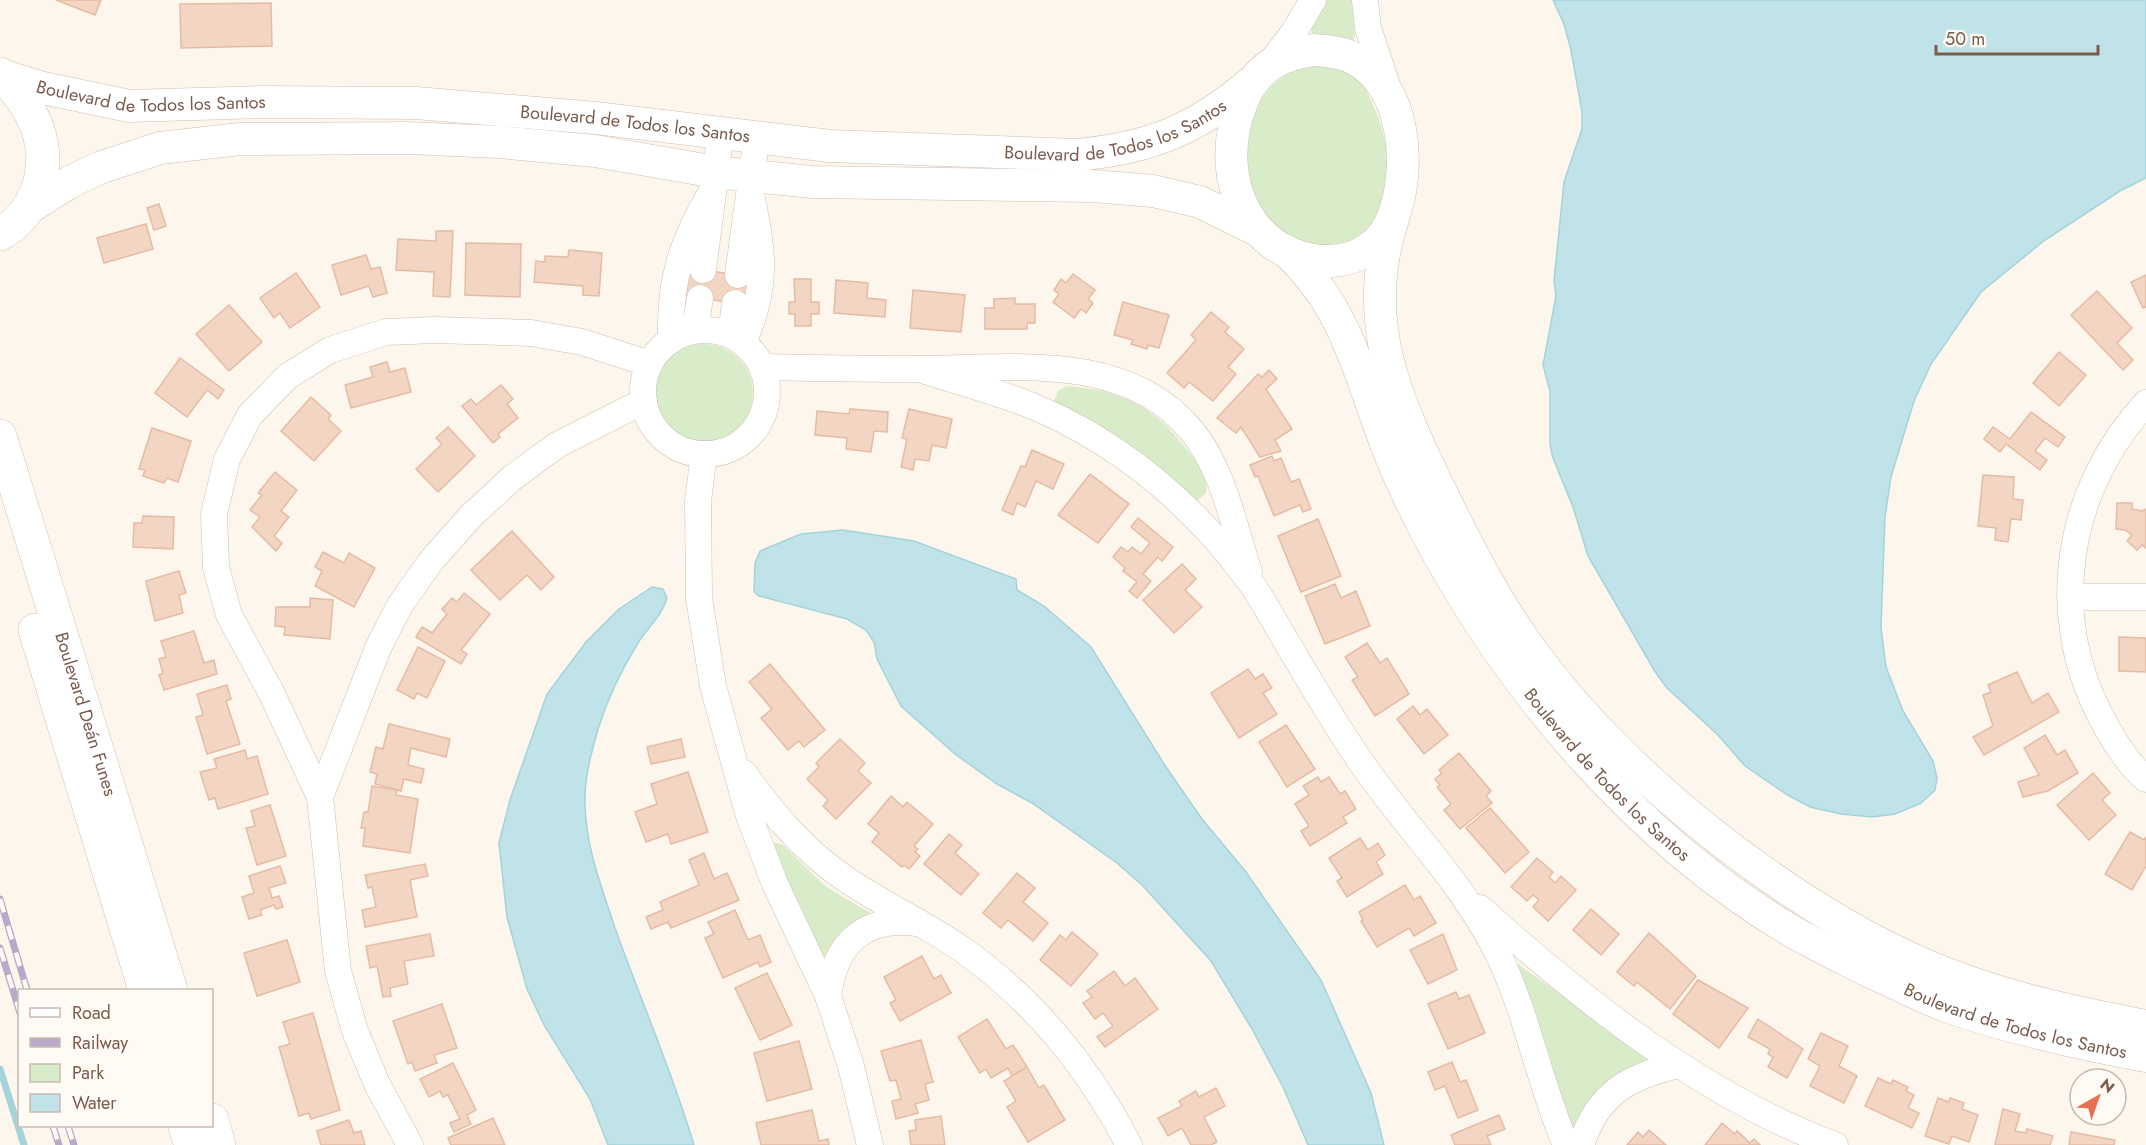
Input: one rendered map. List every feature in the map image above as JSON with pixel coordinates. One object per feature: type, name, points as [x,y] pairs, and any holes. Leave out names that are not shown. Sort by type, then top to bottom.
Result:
[{"type":"main road","points":[[1,74],[23,99],[39,128],[44,158],[41,180],[9,231]]},
{"type":"main road","name":"Boulevard Deán Funes","points":[[0,436],[171,989]]},
{"type":"main road","name":"Boulevard Deán Funes","points":[[0,514],[145,989]]},
{"type":"street","points":[[1313,0],[1294,32],[1263,70],[1234,121],[1230,151],[1233,180],[1245,210],[1259,231],[1286,251],[1312,261],[1339,262],[1363,254],[1381,238],[1393,219],[1404,162],[1391,97],[1368,28],[1365,0]]},
{"type":"street","points":[[1263,70],[1296,52],[1314,50],[1331,52],[1354,58],[1391,97]]},
{"type":"street","name":"Boulevard de Todos los Santos","points":[[1,74],[43,88],[129,106],[263,102],[416,103],[506,109],[721,131],[830,146],[1077,155],[1109,152],[1162,139],[1192,126],[1226,105],[1263,70]]},
{"type":"street","points":[[703,270],[721,131]]},
{"type":"street","points":[[738,275],[757,136]]},
{"type":"street","name":"Boulevard de Todos los Santos","points":[[9,231],[69,183],[132,156],[177,146],[240,140],[408,138],[499,142],[595,151],[715,179],[751,184],[812,182],[1082,186],[1153,191],[1200,202],[1259,231]]},
{"type":"street","points":[[671,340],[670,317],[679,258],[690,228],[715,179]]},
{"type":"street","points":[[737,338],[760,291],[763,255],[751,184]]},
{"type":"street","name":"Boulevard de Todos los Santos","points":[[1393,219],[1383,248],[1378,314],[1381,336],[1399,397],[1422,452],[1476,561],[1533,653],[1566,694],[1653,784],[1755,865],[1840,920],[1946,974],[2048,1006],[2146,1026]]},
{"type":"street","points":[[707,240],[742,245]]},
{"type":"street","name":"Boulevard de Todos los Santos","points":[[1286,251],[1320,289],[1348,337],[1391,455],[1426,531],[1466,602],[1502,656],[1549,718],[1649,823],[1698,865],[1794,932],[1894,983],[1950,1007],[2014,1027],[2068,1042],[2146,1056]]},
{"type":"street","points":[[696,330],[700,298]]},
{"type":"street","points":[[735,303],[737,338]]},
{"type":"street","points":[[410,1145],[377,1084],[355,1031],[338,971],[320,797],[271,692],[230,615],[216,567],[214,514],[226,459],[250,415],[288,376],[330,350],[386,332],[435,330],[531,333],[582,342],[650,364]]},
{"type":"street","points":[[696,330],[713,330],[737,338],[763,367],[768,387],[766,408],[757,427],[743,442],[725,451],[704,454],[687,451],[665,438],[649,418],[644,401],[644,382],[658,350],[671,340],[696,330]]},
{"type":"street","points":[[763,367],[1044,368],[1095,374],[1129,385],[1163,404],[1191,430],[1222,488],[1254,587]]},
{"type":"street","points":[[1030,405],[1044,368]]},
{"type":"street","points":[[919,369],[1030,405],[1082,432],[1133,462],[1190,510],[1254,587],[1336,726],[1384,795],[1464,893],[1573,988],[1678,1065],[1773,1117],[1835,1145]]},
{"type":"street","points":[[320,797],[378,648],[400,605],[431,561],[470,517],[556,445],[644,401]]},
{"type":"street","points":[[2146,403],[2124,427],[2100,467],[2085,499],[2072,551],[2070,597],[2076,655],[2091,699],[2110,734],[2146,780]]},
{"type":"street","points":[[704,454],[698,501],[699,598],[713,686],[749,816],[775,884],[828,996],[851,1066],[870,1145]]},
{"type":"street","points":[[1190,510],[1222,488]]},
{"type":"street","points":[[2070,597],[2146,597]]},
{"type":"street","points":[[735,760],[774,815],[808,851],[846,880],[963,950],[1011,987],[1065,1043],[1109,1107],[1129,1145]]},
{"type":"street","points":[[1464,893],[1512,984],[1551,1112],[1566,1145]]},
{"type":"street","points":[[828,996],[831,972],[838,957],[863,931],[895,920],[920,923]]},
{"type":"street","points":[[1581,1145],[1586,1129],[1599,1108],[1617,1087],[1644,1073],[1678,1065]]},
{"type":"green space","points":[[1324,0],[1352,0],[1355,38],[1346,46],[1315,39],[1311,30]]},
{"type":"green space","points":[[1316,62],[1344,68],[1359,79],[1370,98],[1380,124],[1387,154],[1386,184],[1372,231],[1324,253],[1272,228],[1253,203],[1241,152],[1255,107],[1272,85],[1296,68]]},
{"type":"green space","points":[[704,344],[723,348],[739,358],[749,374],[753,393],[749,412],[739,428],[723,438],[704,442],[685,438],[669,428],[659,412],[655,393],[659,374],[669,358],[685,348]]},
{"type":"green space","points":[[1067,386],[1087,388],[1121,397],[1150,412],[1176,436],[1196,461],[1205,476],[1206,493],[1197,501],[1185,500],[1053,403],[1059,390]]},
{"type":"green space","points":[[775,843],[782,844],[825,886],[875,916],[823,962],[771,848]]},
{"type":"green space","points":[[1512,960],[1650,1057],[1649,1066],[1577,1132],[1564,1130]]},
{"type":"water","points":[[1553,0],[2146,0],[2146,178],[2120,191],[2045,240],[1981,292],[1931,364],[1914,401],[1891,477],[1885,517],[1881,627],[1886,667],[1903,711],[1933,761],[1937,778],[1935,790],[1921,803],[1895,814],[1872,817],[1841,814],[1810,807],[1786,794],[1745,766],[1718,735],[1666,687],[1588,556],[1573,507],[1553,458],[1550,445],[1550,391],[1543,365],[1556,296],[1554,281],[1564,182],[1582,129],[1582,112],[1571,50],[1564,24]]},
{"type":"water","points":[[843,530],[914,541],[1016,579],[1017,590],[1044,606],[1091,647],[1166,767],[1202,819],[1246,872],[1321,980],[1371,1093],[1384,1145],[1308,1145],[1283,1087],[1252,1029],[1211,961],[1143,886],[1117,863],[1032,803],[997,784],[955,754],[901,706],[877,659],[874,642],[866,630],[847,619],[759,596],[754,592],[755,563],[760,551],[801,534]]},
{"type":"water","points":[[652,587],[663,589],[667,598],[662,610],[626,663],[602,718],[587,776],[586,821],[588,837],[605,898],[694,1145],[608,1145],[590,1099],[544,1025],[527,989],[507,917],[499,843],[510,800],[547,694],[586,642],[619,609]]},
{"type":"building","points":[[56,0],[101,0],[95,15]]},
{"type":"building","points":[[271,3],[272,46],[181,48],[180,4]]},
{"type":"building","points":[[159,204],[166,226],[154,230],[147,208]]},
{"type":"building","points":[[146,224],[153,249],[104,263],[97,238]]},
{"type":"building","points":[[436,231],[453,231],[450,297],[433,296],[434,272],[396,270],[398,239],[436,241]]},
{"type":"building","points":[[466,243],[521,244],[520,297],[465,295]]},
{"type":"building","points":[[569,250],[602,253],[599,296],[583,295],[583,286],[534,282],[536,261],[545,262],[545,256],[568,257]]},
{"type":"building","points":[[366,255],[371,269],[380,267],[387,293],[373,297],[369,286],[341,295],[332,265]]},
{"type":"building","points":[[687,267],[749,277],[745,305],[682,295]]},
{"type":"building","points":[[296,273],[320,307],[290,328],[280,313],[274,318],[260,298]]},
{"type":"building","points":[[1073,274],[1095,290],[1088,299],[1093,303],[1086,313],[1081,309],[1074,318],[1053,302],[1059,294],[1054,290],[1061,279],[1066,283]]},
{"type":"building","points":[[2146,275],[2146,307],[2143,308],[2131,282]]},
{"type":"building","points":[[794,279],[811,279],[811,302],[819,302],[819,314],[811,314],[811,326],[795,326],[795,314],[789,314],[789,302],[795,302]]},
{"type":"building","points":[[836,280],[868,283],[867,298],[886,300],[885,317],[834,313]]},
{"type":"building","points":[[913,290],[965,295],[961,332],[910,328]]},
{"type":"building","points":[[2097,291],[2132,328],[2117,343],[2133,360],[2123,370],[2071,315]]},
{"type":"building","points":[[1015,298],[1015,304],[1035,304],[1035,323],[1027,323],[1027,329],[985,329],[985,308],[994,308],[994,299]]},
{"type":"building","points":[[1123,302],[1169,315],[1159,348],[1148,345],[1147,349],[1131,344],[1133,340],[1114,335]]},
{"type":"building","points":[[229,305],[262,342],[229,371],[196,334]]},
{"type":"building","points":[[1211,312],[1229,327],[1225,332],[1244,349],[1228,367],[1236,374],[1213,401],[1189,382],[1184,388],[1167,373],[1196,340],[1191,335]]},
{"type":"building","points":[[2059,352],[2086,375],[2059,406],[2033,383]]},
{"type":"building","points":[[180,358],[224,390],[218,399],[207,390],[187,417],[155,393]]},
{"type":"building","points":[[387,362],[390,372],[405,368],[411,392],[351,408],[345,385],[373,377],[370,367]]},
{"type":"building","points":[[1269,370],[1277,379],[1266,389],[1292,429],[1275,440],[1281,451],[1260,457],[1241,427],[1236,433],[1217,418],[1258,374],[1262,377]]},
{"type":"building","points":[[501,385],[513,399],[507,404],[518,418],[498,434],[500,437],[493,443],[462,406],[471,399],[476,405]]},
{"type":"building","points":[[311,397],[331,415],[328,419],[341,431],[314,461],[281,431]]},
{"type":"building","points":[[850,409],[888,412],[887,432],[874,431],[871,452],[846,449],[847,438],[815,435],[817,411],[849,414]]},
{"type":"building","points":[[909,409],[952,419],[946,448],[932,445],[929,461],[915,459],[913,470],[901,467],[907,439],[902,438]]},
{"type":"building","points":[[2031,412],[2065,437],[2058,447],[2045,438],[2035,451],[2047,460],[2040,470],[2006,444],[2000,452],[1984,439],[1993,427],[2010,439]]},
{"type":"building","points":[[448,427],[475,456],[438,492],[416,469],[442,444],[436,438]]},
{"type":"building","points":[[152,428],[191,441],[178,482],[167,478],[164,483],[143,476],[145,470],[139,469]]},
{"type":"building","points":[[1032,450],[1064,464],[1053,489],[1036,481],[1025,507],[1017,503],[1013,515],[1002,510],[1021,466],[1025,467]]},
{"type":"building","points":[[1272,456],[1274,461],[1281,458],[1291,482],[1299,479],[1311,509],[1303,512],[1300,505],[1274,516],[1258,476],[1255,477],[1250,465]]},
{"type":"building","points":[[275,472],[297,490],[281,511],[289,517],[274,536],[282,543],[276,551],[252,527],[260,517],[250,510],[262,495],[258,493]]},
{"type":"building","points":[[1090,474],[1129,504],[1098,543],[1058,515]]},
{"type":"building","points":[[1983,475],[2014,477],[2013,499],[2023,500],[2021,520],[2011,519],[2008,542],[1995,540],[1996,528],[1978,526]]},
{"type":"building","points":[[2117,503],[2132,503],[2132,509],[2142,511],[2146,509],[2146,548],[2142,545],[2137,550],[2127,541],[2132,535],[2125,530],[2116,529]]},
{"type":"building","points":[[143,516],[174,517],[173,549],[133,547],[134,523],[142,523]]},
{"type":"building","points":[[1138,518],[1173,547],[1162,561],[1158,557],[1143,574],[1151,581],[1137,598],[1129,591],[1137,582],[1123,571],[1125,568],[1113,557],[1121,547],[1128,552],[1132,547],[1141,554],[1150,543],[1131,527]]},
{"type":"building","points":[[1318,519],[1341,576],[1301,592],[1278,536]]},
{"type":"building","points":[[512,531],[554,577],[541,590],[527,575],[500,600],[471,570]]},
{"type":"building","points":[[323,552],[344,563],[349,553],[375,568],[354,607],[315,586],[322,571],[315,567]]},
{"type":"building","points":[[1182,564],[1196,579],[1185,590],[1202,607],[1174,633],[1143,600]]},
{"type":"building","points":[[179,571],[186,593],[179,595],[183,613],[155,621],[146,581]]},
{"type":"building","points":[[1335,584],[1341,598],[1356,591],[1370,626],[1325,644],[1305,596]]},
{"type":"building","points":[[464,593],[490,614],[461,650],[467,654],[461,664],[416,637],[422,627],[432,633],[447,614],[442,609],[452,598],[457,602]]},
{"type":"building","points":[[310,598],[333,600],[330,639],[284,635],[285,627],[275,626],[276,607],[310,607]]},
{"type":"building","points":[[194,631],[204,663],[214,660],[217,674],[164,690],[159,675],[163,673],[159,659],[166,657],[161,641]]},
{"type":"building","points":[[2119,637],[2146,638],[2146,672],[2119,671]]},
{"type":"building","points":[[1367,643],[1380,663],[1387,658],[1409,694],[1375,716],[1352,680],[1358,677],[1345,657]]},
{"type":"building","points":[[418,647],[445,661],[427,698],[417,693],[414,699],[397,690]]},
{"type":"building","points":[[770,664],[825,730],[804,747],[799,741],[788,750],[761,718],[772,709],[749,682]]},
{"type":"building","points":[[1248,669],[1255,679],[1263,674],[1272,688],[1263,693],[1277,714],[1239,738],[1211,693]]},
{"type":"building","points":[[2017,672],[2032,703],[2048,693],[2059,712],[1984,755],[1973,737],[1993,726],[1983,695],[1991,692],[1988,685]]},
{"type":"building","points":[[227,685],[231,699],[226,701],[240,744],[207,754],[196,717],[203,715],[197,694]]},
{"type":"building","points":[[1413,706],[1420,715],[1427,709],[1448,735],[1424,754],[1397,719]]},
{"type":"building","points":[[389,724],[450,739],[446,757],[411,748],[408,765],[424,769],[421,783],[404,779],[401,791],[375,784],[377,774],[370,772],[376,747],[383,749]]},
{"type":"building","points":[[1286,725],[1315,769],[1287,787],[1259,742]]},
{"type":"building","points":[[2045,735],[2057,755],[2065,750],[2078,773],[2048,791],[2023,797],[2018,782],[2039,775],[2024,748]]},
{"type":"building","points":[[681,739],[685,757],[651,764],[647,747]]},
{"type":"building","points":[[840,739],[865,763],[858,771],[871,783],[836,819],[823,806],[828,800],[807,779],[819,767],[816,763]]},
{"type":"building","points":[[245,750],[247,759],[257,756],[268,794],[218,809],[215,798],[209,800],[200,772],[217,768],[214,759]]},
{"type":"building","points":[[1459,753],[1491,791],[1486,796],[1492,803],[1460,829],[1444,810],[1451,804],[1437,787],[1440,785],[1435,779],[1442,773],[1439,770]]},
{"type":"building","points":[[688,772],[708,832],[671,844],[668,834],[646,842],[635,812],[657,804],[651,784]]},
{"type":"building","points":[[2093,773],[2110,793],[2102,800],[2116,815],[2089,840],[2057,805]]},
{"type":"building","points":[[1318,777],[1321,782],[1329,777],[1340,794],[1345,791],[1356,809],[1343,817],[1347,823],[1310,846],[1301,831],[1309,826],[1295,804],[1309,795],[1303,786]]},
{"type":"building","points":[[372,786],[397,790],[396,795],[418,799],[410,853],[363,846],[365,828],[361,828],[364,812],[368,812]]},
{"type":"building","points":[[891,796],[903,807],[907,802],[933,824],[914,846],[918,849],[915,852],[920,856],[909,869],[904,865],[902,867],[872,842],[879,833],[868,824]]},
{"type":"building","points":[[270,805],[286,856],[257,865],[246,828],[255,826],[251,811]]},
{"type":"building","points":[[1490,808],[1529,852],[1505,873],[1466,828]]},
{"type":"building","points":[[2130,832],[2144,840],[2146,837],[2146,866],[2132,890],[2105,874]]},
{"type":"building","points":[[949,834],[962,845],[955,853],[979,874],[961,895],[924,864]]},
{"type":"building","points":[[1360,838],[1368,850],[1378,843],[1385,855],[1376,862],[1383,874],[1347,897],[1337,881],[1342,878],[1329,858]]},
{"type":"building","points":[[704,853],[714,879],[727,873],[739,900],[671,928],[668,922],[651,929],[646,917],[663,910],[660,902],[699,885],[689,860]]},
{"type":"building","points":[[1537,858],[1553,872],[1549,877],[1555,883],[1561,876],[1576,890],[1548,921],[1533,907],[1539,900],[1533,895],[1527,901],[1511,887]]},
{"type":"building","points":[[425,864],[428,876],[410,880],[417,917],[365,927],[362,910],[376,907],[372,887],[368,888],[365,875]]},
{"type":"building","points":[[280,866],[286,883],[269,888],[272,898],[279,896],[283,907],[276,909],[274,905],[260,910],[262,915],[249,919],[242,897],[254,893],[249,876]]},
{"type":"building","points":[[1017,873],[1035,888],[1023,902],[1048,923],[1033,941],[1008,920],[1001,928],[983,913]]},
{"type":"building","points":[[1405,885],[1414,900],[1420,896],[1436,923],[1414,936],[1409,928],[1377,947],[1361,921],[1363,920],[1359,912]]},
{"type":"building","points":[[1591,909],[1619,934],[1601,955],[1573,930]]},
{"type":"building","points":[[735,910],[748,940],[760,935],[771,962],[760,967],[758,962],[723,978],[705,938],[714,934],[708,922]]},
{"type":"building","points":[[1072,932],[1098,954],[1071,986],[1040,960],[1060,935],[1066,940]]},
{"type":"building","points":[[1649,933],[1696,976],[1670,1009],[1637,982],[1634,986],[1617,972]]},
{"type":"building","points":[[430,934],[434,956],[404,961],[408,984],[390,988],[391,996],[383,997],[377,966],[370,968],[366,946]]},
{"type":"building","points":[[1443,934],[1457,970],[1428,984],[1410,950]]},
{"type":"building","points":[[287,940],[300,982],[257,996],[244,953]]},
{"type":"building","points":[[922,956],[934,979],[941,975],[951,993],[900,1021],[890,1003],[896,1000],[884,977]]},
{"type":"building","points":[[1114,971],[1125,986],[1135,978],[1158,1009],[1105,1047],[1097,1037],[1113,1026],[1103,1013],[1095,1019],[1083,1003],[1092,997],[1087,991]]},
{"type":"building","points":[[767,973],[792,1025],[760,1040],[735,988]]},
{"type":"building","points":[[1698,980],[1748,1008],[1719,1048],[1673,1014]]},
{"type":"building","points":[[1456,992],[1459,999],[1469,995],[1485,1033],[1448,1049],[1428,1004]]},
{"type":"building","points":[[442,1004],[457,1048],[434,1055],[437,1063],[415,1071],[412,1062],[408,1064],[393,1021]]},
{"type":"building","points":[[313,1013],[340,1110],[311,1119],[309,1113],[299,1116],[279,1047],[290,1044],[283,1022]]},
{"type":"building","points":[[987,1019],[1006,1049],[1013,1045],[1027,1067],[1012,1076],[1008,1068],[991,1078],[986,1069],[980,1073],[958,1037]]},
{"type":"building","points":[[1758,1019],[1803,1049],[1787,1078],[1768,1067],[1773,1057],[1768,1054],[1770,1049],[1748,1037]]},
{"type":"building","points":[[1821,1033],[1848,1046],[1839,1066],[1857,1076],[1844,1103],[1810,1086],[1820,1066],[1808,1059]]},
{"type":"building","points":[[921,1040],[933,1082],[925,1084],[929,1100],[915,1104],[918,1113],[896,1119],[892,1101],[901,1099],[896,1080],[890,1081],[881,1051]]},
{"type":"building","points":[[799,1041],[812,1089],[767,1101],[754,1053]]},
{"type":"building","points":[[1452,1062],[1460,1082],[1466,1080],[1478,1110],[1458,1118],[1445,1086],[1435,1090],[1428,1072]]},
{"type":"building","points":[[453,1063],[476,1110],[467,1115],[471,1124],[454,1132],[450,1123],[460,1119],[448,1095],[443,1097],[440,1091],[429,1097],[420,1079]]},
{"type":"building","points":[[1027,1067],[1039,1088],[1044,1085],[1065,1120],[1028,1142],[1007,1107],[1016,1101],[1004,1081]]},
{"type":"building","points":[[1878,1078],[1891,1084],[1893,1080],[1908,1087],[1906,1091],[1914,1095],[1908,1108],[1919,1113],[1912,1128],[1865,1106]]},
{"type":"building","points":[[1216,1088],[1225,1106],[1204,1117],[1217,1142],[1211,1145],[1191,1145],[1182,1128],[1168,1136],[1158,1118],[1182,1106],[1179,1101],[1196,1091],[1199,1097]]},
{"type":"building","points":[[1938,1098],[1949,1102],[1950,1098],[1964,1103],[1962,1109],[1978,1115],[1969,1142],[1952,1136],[1949,1144],[1925,1136]]},
{"type":"building","points":[[2003,1109],[2020,1114],[2015,1131],[2026,1133],[2027,1129],[2053,1136],[2050,1145],[1995,1145]]},
{"type":"building","points":[[812,1110],[819,1141],[828,1139],[829,1145],[761,1145],[756,1123]]},
{"type":"building","points":[[1499,1115],[1505,1129],[1487,1136],[1491,1145],[1455,1145],[1451,1135]]},
{"type":"building","points":[[941,1116],[945,1145],[911,1145],[909,1131],[916,1130],[915,1120]]},
{"type":"building","points":[[493,1118],[505,1145],[451,1145],[448,1138]]},
{"type":"building","points":[[349,1120],[354,1133],[361,1131],[365,1145],[321,1145],[317,1131]]},
{"type":"building","points":[[1722,1123],[1735,1134],[1737,1131],[1750,1143],[1754,1139],[1760,1145],[1705,1145]]},
{"type":"building","points":[[1649,1130],[1666,1145],[1627,1145],[1638,1132],[1643,1137]]},
{"type":"building","points":[[2071,1132],[2115,1140],[2114,1145],[2069,1145]]},
{"type":"waterway","points":[[0,1069],[18,1126]]},
{"type":"waterway","points":[[18,1127],[24,1145]]},
{"type":"railway","points":[[0,899],[27,989]]},
{"type":"railway","points":[[0,948],[18,1006]]},
{"type":"railway","points":[[53,1127],[59,1145]]},
{"type":"railway","points":[[68,1127],[74,1145]]}]
